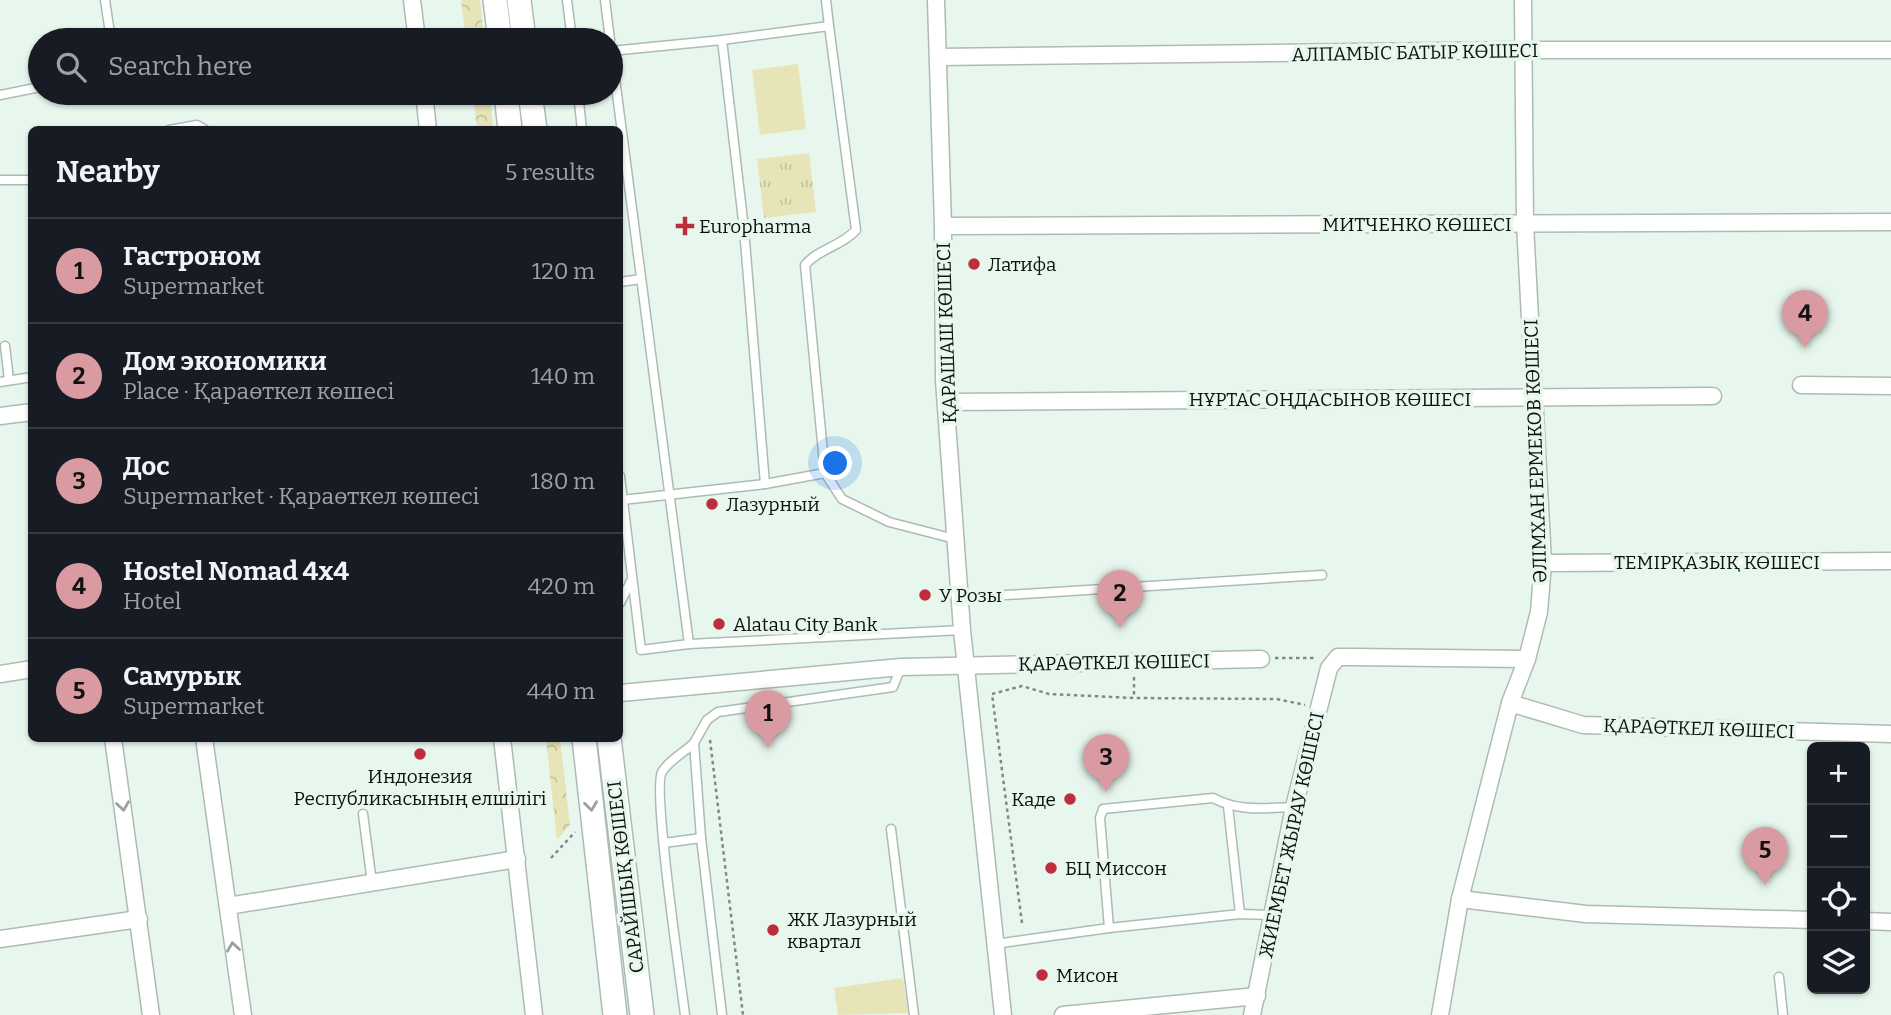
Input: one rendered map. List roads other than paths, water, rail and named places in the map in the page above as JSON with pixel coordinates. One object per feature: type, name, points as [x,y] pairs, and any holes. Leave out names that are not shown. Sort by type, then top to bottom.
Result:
[{"type":"main road","points":[[495,0],[498,28]]},
{"type":"main road","points":[[519,0],[522,28]]},
{"type":"main road","points":[[507,105],[510,126]]},
{"type":"main road","points":[[532,105],[534,126]]},
{"type":"main road","name":"САРАЙШЫҚ КӨШЕСІ","points":[[609,742],[642,1015]]},
{"type":"main road","points":[[584,747],[602,757],[605,762],[622,920],[634,947]]},
{"type":"main road","name":"САРАЙШЫҚ КӨШЕСІ","points":[[584,747],[615,1015]]},
{"type":"street","points":[[412,0],[416,28]]},
{"type":"street","name":"ҚАРАШАШ КӨШЕСІ","points":[[936,0],[943,226],[944,380],[959,598],[1003,1015]]},
{"type":"street","name":"ӘЛІМХАН ЕРМЕКОВ КӨШЕСІ","points":[[1440,1015],[1460,899],[1510,703],[1527,659],[1538,612],[1543,563],[1525,224],[1523,0]]},
{"type":"street","name":"АЛПАМЫС БАТЫР КӨШЕСІ","points":[[939,57],[1525,50],[1891,50]]},
{"type":"street","points":[[425,105],[428,126]]},
{"type":"street","name":"МИТЧЕНКО КӨШЕСІ","points":[[943,226],[1891,222]]},
{"type":"street","points":[[1801,385],[1891,386]]},
{"type":"street","name":"НҰРТАС ОҢДАСЫНОВ КӨШЕСІ","points":[[947,402],[1713,396]]},
{"type":"street","points":[[0,416],[28,412]]},
{"type":"street","name":"ТЕМІРҚАЗЫҚ КӨШЕСІ","points":[[1543,563],[1891,561]]},
{"type":"street","name":"ЖИЕМБЕТ ЖЫРАУ КӨШЕСІ","points":[[1252,1015],[1294,807],[1329,668],[1338,657],[1527,659]]},
{"type":"street","name":"ҚАРАӨТКЕЛ КӨШЕСІ","points":[[623,693],[901,667],[1261,659]]},
{"type":"street","points":[[0,674],[28,670]]},
{"type":"street","name":"ҚАРАӨТКЕЛ КӨШЕСІ","points":[[1510,703],[1583,725],[1891,734]]},
{"type":"street","points":[[114,742],[151,1015]]},
{"type":"street","points":[[205,742],[243,1015]]},
{"type":"street","points":[[502,742],[534,1015]]},
{"type":"street","points":[[228,906],[517,859]]},
{"type":"street","points":[[1460,899],[1586,914],[1807,920]]},
{"type":"street","points":[[0,939],[139,919]]},
{"type":"street","points":[[1870,921],[1891,922]]},
{"type":"street","points":[[1063,1015],[1257,996]]},
{"type":"lane","points":[[105,0],[109,28]]},
{"type":"lane","points":[[567,0],[570,28]]},
{"type":"lane","points":[[605,0],[608,28]]},
{"type":"lane","points":[[826,0],[856,230],[849,238],[811,258],[805,265],[825,473],[842,499],[889,522],[955,539]]},
{"type":"lane","points":[[623,49],[830,26]]},
{"type":"lane","points":[[722,40],[746,243],[765,484]]},
{"type":"lane","points":[[0,95],[28,89]]},
{"type":"lane","points":[[579,105],[582,126]]},
{"type":"lane","points":[[618,105],[621,126]]},
{"type":"lane","points":[[623,142],[689,644]]},
{"type":"lane","points":[[0,180],[28,180]]},
{"type":"lane","points":[[623,282],[641,279]]},
{"type":"lane","points":[[5,346],[5,381],[28,378]]},
{"type":"lane","points":[[623,500],[765,484],[825,473]]},
{"type":"lane","points":[[623,508],[641,650],[689,644],[962,630]]},
{"type":"lane","points":[[959,598],[1322,575]]},
{"type":"lane","points":[[623,597],[632,580]]},
{"type":"lane","points":[[685,1015],[664,843],[659,783],[661,773],[694,743],[707,720],[719,712],[893,687],[901,667]]},
{"type":"lane","points":[[694,743],[701,838],[722,1015]]},
{"type":"lane","points":[[1109,928],[1100,825],[1103,809],[1213,798],[1227,806],[1240,808],[1294,807]]},
{"type":"lane","points":[[1227,806],[1240,914]]},
{"type":"lane","points":[[363,814],[372,883]]},
{"type":"lane","points":[[891,829],[914,1015]]},
{"type":"lane","points":[[664,843],[701,838]]},
{"type":"lane","points":[[995,944],[1240,914],[1272,915]]},
{"type":"lane","points":[[1779,977],[1783,1015]]},
{"type":"place","name":"Europharma","points":[[685,226]]},
{"type":"place","name":"Латифа","points":[[974,264]]},
{"type":"place","name":"Hostel Nomad 4x4","points":[[1805,348]]},
{"type":"place","name":"Лазурный","points":[[712,504]]},
{"type":"place","name":"У Розы","points":[[925,595]]},
{"type":"place","name":"Alatau City Bank","points":[[719,624]]},
{"type":"place","name":"Дом экономики","points":[[1120,628]]},
{"type":"place","name":"Гастроном","points":[[768,748]]},
{"type":"place","name":"Индонезия Республикасының елшілігі","points":[[420,754]]},
{"type":"place","name":"Дос","points":[[1106,792]]},
{"type":"place","name":"Каде","points":[[1070,799]]},
{"type":"place","name":"БЦ Миссон","points":[[1051,868]]},
{"type":"place","name":"Самурык","points":[[1765,885]]},
{"type":"place","name":"ЖК Лазурный квартал","points":[[773,930]]},
{"type":"place","name":"Мисон","points":[[1042,975]]}]
